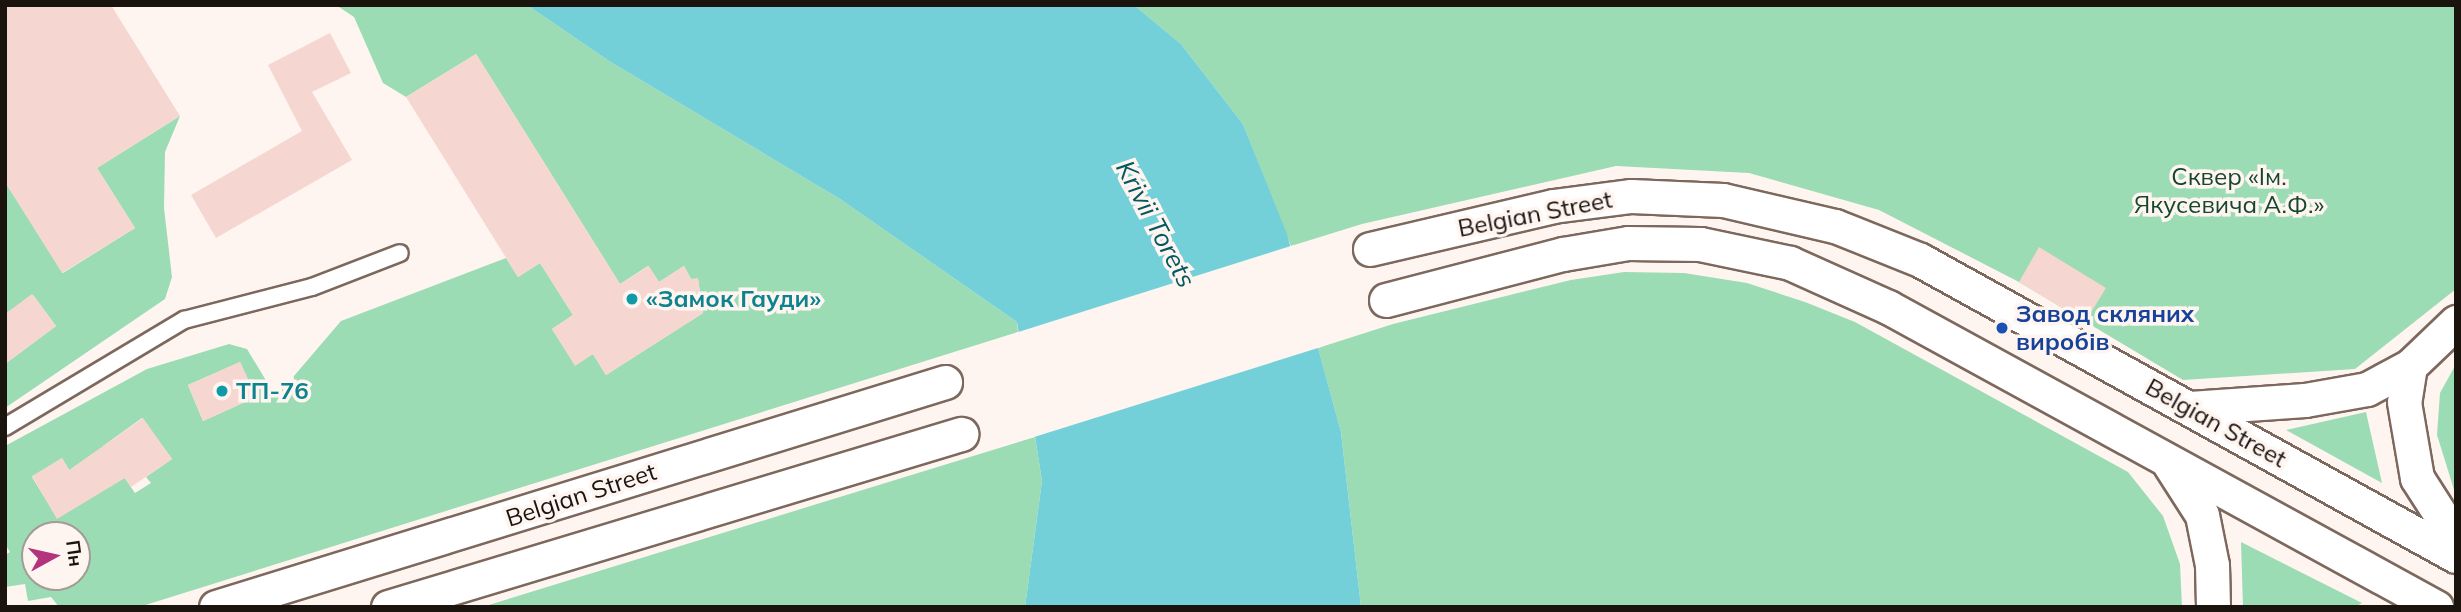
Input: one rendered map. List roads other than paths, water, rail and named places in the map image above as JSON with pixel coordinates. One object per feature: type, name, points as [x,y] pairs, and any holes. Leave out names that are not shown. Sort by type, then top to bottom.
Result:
[{"type":"street","name":"Belgian Street","points":[[1370,249],[1553,206],[1631,197],[1751,205],[1835,226],[1920,260],[2456,556]]},
{"type":"street","name":"Belgian Street","points":[[1386,300],[1563,254],[1628,243],[1687,243],[1744,252],[1827,276],[2436,607]]},
{"type":"street","points":[[2190,408],[2342,395],[2367,389],[2410,366],[2456,322]]},
{"type":"street","points":[[2410,366],[2404,402],[2417,478],[2456,539]]},
{"type":"street","name":"Belgian Street","points":[[216,607],[946,382]]},
{"type":"street","name":"Belgian Street","points":[[388,607],[961,434]]},
{"type":"street","points":[[2169,463],[2202,515],[2212,565],[2213,607]]},
{"type":"lane","points":[[5,427],[184,320],[312,287],[400,253]]},
{"type":"water","name":"Krivii Torets","points":[[527,5],[1134,5],[1181,44],[1243,124],[1287,234],[1341,432],[1361,607],[1025,607],[1042,481],[1017,322],[840,199],[609,61]]},
{"type":"place","name":"«Замок Гауди»","points":[[632,299]]},
{"type":"place","name":"Завод скляних виробів","points":[[2002,328]]},
{"type":"place","name":"ТП-76","points":[[222,391]]},
{"type":"park label","name":"Сквер «Ім. Якусевича А.Ф.»","points":[[2229,191]]}]
